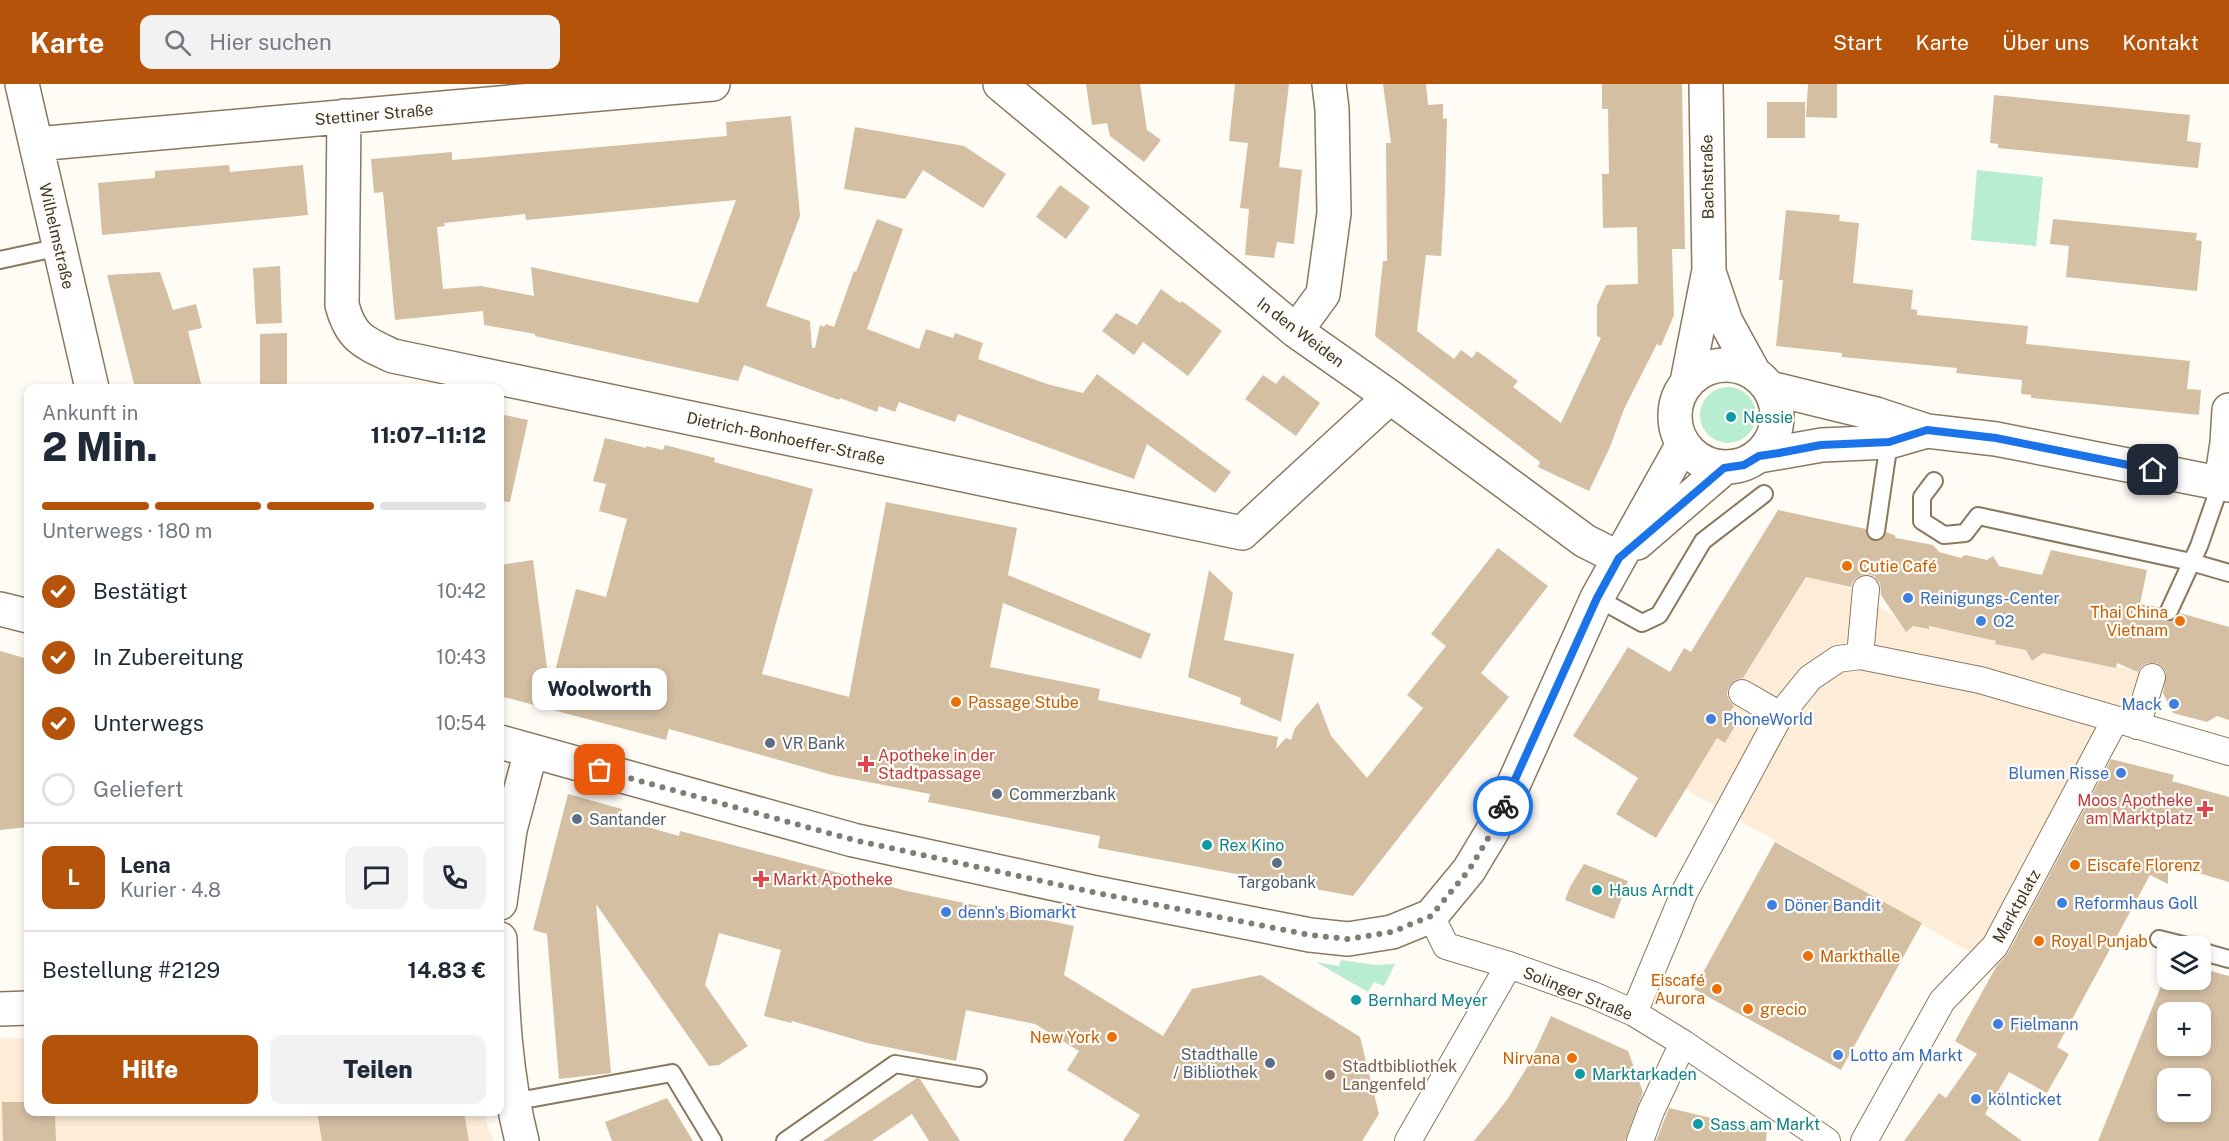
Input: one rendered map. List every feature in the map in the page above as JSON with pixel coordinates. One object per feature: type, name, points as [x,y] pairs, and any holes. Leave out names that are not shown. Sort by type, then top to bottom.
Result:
[{"type":"street","name":"Wilhelmstraße","points":[[22,84],[91,384]]},
{"type":"street","name":"Stettiner Straße","points":[[36,144],[713,84]]},
{"type":"street","name":"In den Weiden","points":[[1000,84],[1296,331],[1390,397],[1585,541],[1619,558]]},
{"type":"street","points":[[1296,331],[1323,294],[1334,213],[1332,109],[1329,84]]},
{"type":"street","name":"Bachstraße","points":[[1687,382],[1709,270],[1706,84]]},
{"type":"street","name":"Dietrich-Bonhoeffer-Straße","points":[[344,116],[342,305],[348,326],[368,345],[393,356],[1242,533],[1390,397]]},
{"type":"street","name":"Bachstraße","points":[[1709,270],[1726,322],[1762,381]]},
{"type":"street","points":[[1927,430],[1889,442],[1821,445],[1759,456],[1744,465],[1724,468],[1706,464],[1693,456],[1683,444],[1676,428],[1675,411],[1680,394],[1687,382],[1699,373],[1722,365],[1736,367],[1762,381],[1927,430],[1996,438],[2225,484],[2229,410]]},
{"type":"street","points":[[1759,456],[1772,439],[1777,416],[1776,402],[1762,381]]},
{"type":"street","points":[[504,743],[854,840],[1092,892],[1310,935],[1348,939],[1392,932],[1431,916],[1469,870],[1493,830],[1597,598],[1683,444]]},
{"type":"street","points":[[1619,558],[1724,468]]},
{"type":"street","points":[[1860,656],[1866,589]]},
{"type":"street","points":[[0,609],[24,615]]},
{"type":"street","points":[[1634,1013],[1686,891],[1780,715],[1810,678],[1838,659],[1860,656],[1980,680],[2229,752]]},
{"type":"street","name":"Marktplatz","points":[[1864,1141],[1942,1001],[1995,946],[2152,677]]},
{"type":"street","points":[[1742,693],[1780,715]]},
{"type":"street","points":[[504,874],[510,830],[531,751]]},
{"type":"street","name":"Solinger Straße","points":[[1431,916],[1446,946],[1509,965],[1593,995],[1634,1013],[1683,1043],[1827,1141]]},
{"type":"street","name":"Solinger Straße","points":[[1408,1141],[1509,965]]},
{"type":"street","points":[[0,1009],[24,1008]]},
{"type":"street","points":[[504,1030],[512,1102],[522,1141]]},
{"type":"street","points":[[1640,1141],[1651,1111],[1683,1043]]},
{"type":"lane","points":[[0,260],[60,248]]},
{"type":"lane","points":[[1876,531],[1889,442]]},
{"type":"lane","points":[[1934,481],[1922,497],[1922,521],[1944,536],[1965,533],[1978,516],[2191,562],[2229,573]]},
{"type":"lane","points":[[2169,611],[2225,484]]},
{"type":"lane","points":[[1597,598],[1642,623],[1659,615],[1703,541],[1764,494]]},
{"type":"lane","points":[[2211,954],[2229,959]]},
{"type":"lane","points":[[785,1141],[895,1064],[978,1078]]},
{"type":"lane","points":[[512,1102],[672,1073],[713,1141]]},
{"type":"shaded area","points":[[1806,577],[1845,586],[1896,617],[1898,623],[1948,630],[2082,662],[2143,671],[2109,759],[1996,967],[1685,789],[1717,738],[1725,743],[1738,721],[1728,714],[1746,687],[1740,683]]},
{"type":"shaded area","points":[[0,1038],[24,1038],[24,1116],[484,1116],[493,1141],[0,1141]]},
{"type":"green space","points":[[1977,170],[2043,177],[2036,246],[1971,240]]},
{"type":"green space","points":[[1728,387],[1739,389],[1748,395],[1754,404],[1756,415],[1754,426],[1748,435],[1739,441],[1728,443],[1717,441],[1708,435],[1702,426],[1700,415],[1702,404],[1708,395],[1717,389]]},
{"type":"green space","points":[[1341,960],[1374,965],[1395,964],[1384,986],[1374,982],[1368,992],[1316,962],[1339,966]]},
{"type":"building","points":[[1086,84],[1140,84],[1147,130],[1161,140],[1144,162],[1110,136],[1107,123],[1092,125]]},
{"type":"building","points":[[1235,84],[1289,84],[1279,167],[1302,170],[1294,244],[1277,242],[1274,258],[1245,255],[1249,209],[1240,208],[1248,143],[1229,141]]},
{"type":"building","points":[[1383,84],[1426,84],[1428,105],[1443,104],[1443,119],[1447,118],[1441,256],[1426,255],[1417,331],[1454,359],[1461,350],[1472,358],[1477,351],[1518,381],[1513,387],[1561,423],[1601,338],[1597,336],[1597,305],[1606,285],[1638,284],[1637,227],[1603,228],[1602,174],[1609,174],[1608,109],[1602,109],[1602,84],[1682,84],[1685,249],[1672,249],[1674,315],[1661,346],[1657,344],[1624,409],[1610,447],[1589,491],[1538,467],[1540,462],[1375,336],[1383,261],[1387,261],[1386,143],[1391,143]]},
{"type":"building","points":[[1808,84],[1837,84],[1837,118],[1806,117]]},
{"type":"building","points":[[1994,95],[2190,115],[2187,141],[2201,143],[2198,168],[1998,148],[1998,144],[1990,143]]},
{"type":"building","points":[[1767,102],[1805,102],[1805,138],[1767,138]]},
{"type":"building","points":[[791,116],[800,216],[766,306],[810,321],[812,348],[815,348],[820,325],[824,327],[826,324],[834,327],[854,271],[856,272],[877,219],[903,229],[867,329],[919,349],[926,329],[953,338],[955,333],[983,343],[978,359],[1047,384],[1083,393],[1097,374],[1231,472],[1215,493],[1147,444],[1134,479],[958,414],[955,422],[899,402],[895,412],[879,406],[877,412],[744,365],[738,381],[535,336],[535,334],[484,325],[483,311],[395,320],[383,192],[374,193],[371,159],[452,152],[452,160],[727,136],[726,122]],"holes":[[[736,200],[698,303],[531,267],[534,296],[481,286],[443,289],[437,227],[445,226],[444,223],[525,214],[526,220]]]},
{"type":"building","points":[[855,127],[964,146],[1006,174],[983,208],[923,170],[905,199],[844,189]]},
{"type":"building","points":[[229,165],[230,172],[303,165],[308,215],[102,235],[98,183],[155,178],[155,171]]},
{"type":"building","points":[[1060,185],[1090,207],[1066,239],[1036,217]]},
{"type":"building","points":[[1786,210],[1840,215],[1839,221],[1859,223],[1853,283],[1913,290],[1911,309],[1917,310],[1917,315],[2028,326],[2026,344],[2190,361],[2187,389],[2201,390],[2199,415],[2031,398],[2031,395],[2021,394],[2022,380],[1956,373],[1957,368],[1842,357],[1842,353],[1776,346],[1783,280],[1779,280]]},
{"type":"building","points":[[2053,219],[2197,233],[2196,240],[2202,241],[2197,291],[2066,277],[2069,246],[2050,244]]},
{"type":"building","points":[[280,266],[282,323],[256,324],[253,268]]},
{"type":"building","points":[[160,272],[173,310],[196,304],[202,328],[188,331],[201,384],[134,384],[107,275]]},
{"type":"building","points":[[1161,289],[1180,303],[1182,301],[1222,331],[1188,376],[1143,342],[1134,355],[1102,331],[1116,313],[1137,325]]},
{"type":"building","points":[[287,333],[287,384],[260,384],[260,334]]},
{"type":"building","points":[[1263,375],[1276,384],[1283,375],[1320,403],[1296,436],[1245,399]]},
{"type":"building","points":[[504,415],[528,420],[510,502],[504,501]]},
{"type":"building","points":[[605,438],[663,450],[665,445],[715,458],[714,462],[813,489],[762,674],[849,697],[886,502],[1017,528],[1008,575],[1151,634],[1141,659],[1003,603],[990,667],[1100,689],[1098,700],[1278,737],[1276,749],[1286,738],[1291,740],[1295,728],[1318,702],[1331,736],[1367,778],[1423,708],[1407,695],[1446,646],[1431,634],[1498,548],[1548,586],[1481,673],[1509,697],[1353,896],[1098,848],[1100,836],[928,802],[930,794],[832,775],[669,729],[666,740],[504,697],[504,564],[533,560],[550,691],[576,589],[606,597],[627,519],[599,511],[606,484],[593,481]]},
{"type":"building","points":[[1778,510],[1866,529],[1867,535],[1874,541],[1880,540],[1886,532],[1896,538],[1933,545],[1939,552],[1961,558],[1965,555],[1987,560],[1993,556],[1999,566],[2042,575],[2051,550],[2147,570],[2140,604],[2159,607],[2160,617],[2165,621],[2175,620],[2180,613],[2229,627],[2229,720],[2217,716],[2207,722],[2173,713],[2163,693],[2166,673],[2157,663],[2148,663],[2138,672],[2117,663],[2116,668],[2043,653],[2032,661],[2026,650],[1995,644],[1996,641],[1929,626],[1929,629],[1913,626],[1906,632],[1881,595],[1880,583],[1874,576],[1867,574],[1859,576],[1853,581],[1851,587],[1806,577],[1743,678],[1735,680],[1729,686],[1727,694],[1734,706],[1728,714],[1738,721],[1725,743],[1717,738],[1656,838],[1616,814],[1638,778],[1573,736],[1628,647],[1670,672],[1684,648],[1691,652]]},
{"type":"building","points":[[1209,570],[1233,593],[1224,640],[1294,654],[1281,722],[1240,704],[1241,698],[1188,677]]},
{"type":"building","points":[[0,651],[24,658],[24,827],[0,830]]},
{"type":"building","points":[[2111,759],[2174,775],[2172,781],[2229,797],[2229,882],[2168,864],[2168,884],[2150,875],[2057,1047],[2069,1054],[2047,1093],[2009,1072],[1985,1114],[2022,1141],[1904,1141],[1939,1093],[1946,1098],[1977,1054],[1955,1041],[1996,967],[2008,953]]},
{"type":"building","points":[[568,794],[622,809],[619,819],[679,836],[680,831],[907,891],[1074,926],[1064,975],[1163,1036],[1192,989],[1261,975],[1360,1037],[1379,1114],[1362,1141],[1123,1141],[1140,1115],[1067,1070],[1079,1051],[1035,1024],[966,1010],[956,1061],[867,1043],[792,1021],[791,1023],[764,1016],[781,950],[719,933],[705,985],[748,1046],[719,1065],[709,1066],[596,904],[611,1073],[559,1079],[547,934],[533,930]]},
{"type":"building","name":"Markthalle","points":[[1775,842],[1922,923],[1841,1070],[1694,989]]},
{"type":"building","name":"Haus Arndt","points":[[1584,864],[1628,881],[1614,919],[1565,900]]},
{"type":"building","points":[[2211,971],[2229,976],[2229,1141],[2098,1141],[2159,990],[2211,990]]},
{"type":"building","name":"Marktarkaden","points":[[1551,1016],[1628,1051],[1643,1092],[1625,1141],[1474,1141],[1507,1100],[1529,1064]]},
{"type":"building","points":[[917,1078],[920,1079],[960,1141],[929,1141],[912,1114],[872,1141],[823,1141]]},
{"type":"building","points":[[667,1098],[693,1141],[612,1141],[605,1122]]},
{"type":"building","points":[[2,1102],[24,1102],[24,1116],[55,1116],[56,1141],[3,1141]]},
{"type":"building","name":"Sass am Markt","points":[[1669,1108],[1767,1131],[1766,1141],[1656,1141]]},
{"type":"building","points":[[318,1116],[465,1116],[469,1141],[322,1141]]},
{"type":"way so far","points":[[600,770],[854,840],[1092,892],[1310,935],[1348,939],[1392,932],[1431,916],[1469,870],[1493,830],[1503,806]]},
{"type":"place","name":"Nessie","points":[[1731,417]]},
{"type":"place","name":"Cutie Café","points":[[1847,566]]},
{"type":"place","name":"Reinigungs-Center","points":[[1908,598]]},
{"type":"place","name":"O2","points":[[1981,621]]},
{"type":"place","name":"Thai China Vietnam","points":[[2180,621]]},
{"type":"place","name":"Passage Stube","points":[[956,702]]},
{"type":"place","name":"Mack","points":[[2174,704]]},
{"type":"place","name":"PhoneWorld","points":[[1711,719]]},
{"type":"place","name":"VR Bank","points":[[770,743]]},
{"type":"place","name":"Apotheke in der Stadtpassage","points":[[866,764]]},
{"type":"place","name":"Woolworth","points":[[600,770]]},
{"type":"place","name":"Blumen Risse","points":[[2121,773]]},
{"type":"place","name":"Commerzbank","points":[[997,794]]},
{"type":"place","name":"Moos Apotheke am Marktplatz","points":[[2205,809]]},
{"type":"place","name":"Santander","points":[[577,819]]},
{"type":"place","name":"Rex Kino","points":[[1207,845]]},
{"type":"place","name":"Targobank","points":[[1277,863]]},
{"type":"place","name":"Eiscafe Florenz","points":[[2075,865]]},
{"type":"place","name":"Markt Apotheke","points":[[761,879]]},
{"type":"place","name":"Haus Arndt","points":[[1597,890]]},
{"type":"place","name":"Reformhaus Goll","points":[[2062,903]]},
{"type":"place","name":"Döner Bandit","points":[[1772,905]]},
{"type":"place","name":"denn's Biomarkt","points":[[946,912]]},
{"type":"place","name":"Royal Punjab","points":[[2039,941]]},
{"type":"place","name":"Markthalle","points":[[1808,956]]},
{"type":"place","name":"Eiscafé Aurora","points":[[1717,989]]},
{"type":"place","name":"Bernhard Meyer","points":[[1356,1000]]},
{"type":"place","name":"grecio","points":[[1748,1009]]},
{"type":"place","name":"Fielmann","points":[[1998,1024]]},
{"type":"place","name":"New York","points":[[1112,1037]]},
{"type":"place","name":"Lotto am Markt","points":[[1838,1055]]},
{"type":"place","name":"Nirvana","points":[[1572,1058]]},
{"type":"place","name":"Stadthalle / Bibliothek","points":[[1270,1063]]},
{"type":"place","name":"Marktarkaden","points":[[1580,1074]]},
{"type":"place","name":"Stadtbibliothek Langenfeld","points":[[1330,1075]]},
{"type":"place","name":"kölnticket","points":[[1976,1099]]},
{"type":"place","name":"Sass am Markt","points":[[1698,1124]]},
{"type":"route","points":[[1503,806],[1597,598],[1619,558],[1724,468],[1744,465],[1759,456],[1821,445],[1889,442],[1927,430],[1996,438],[2153,470]]}]
